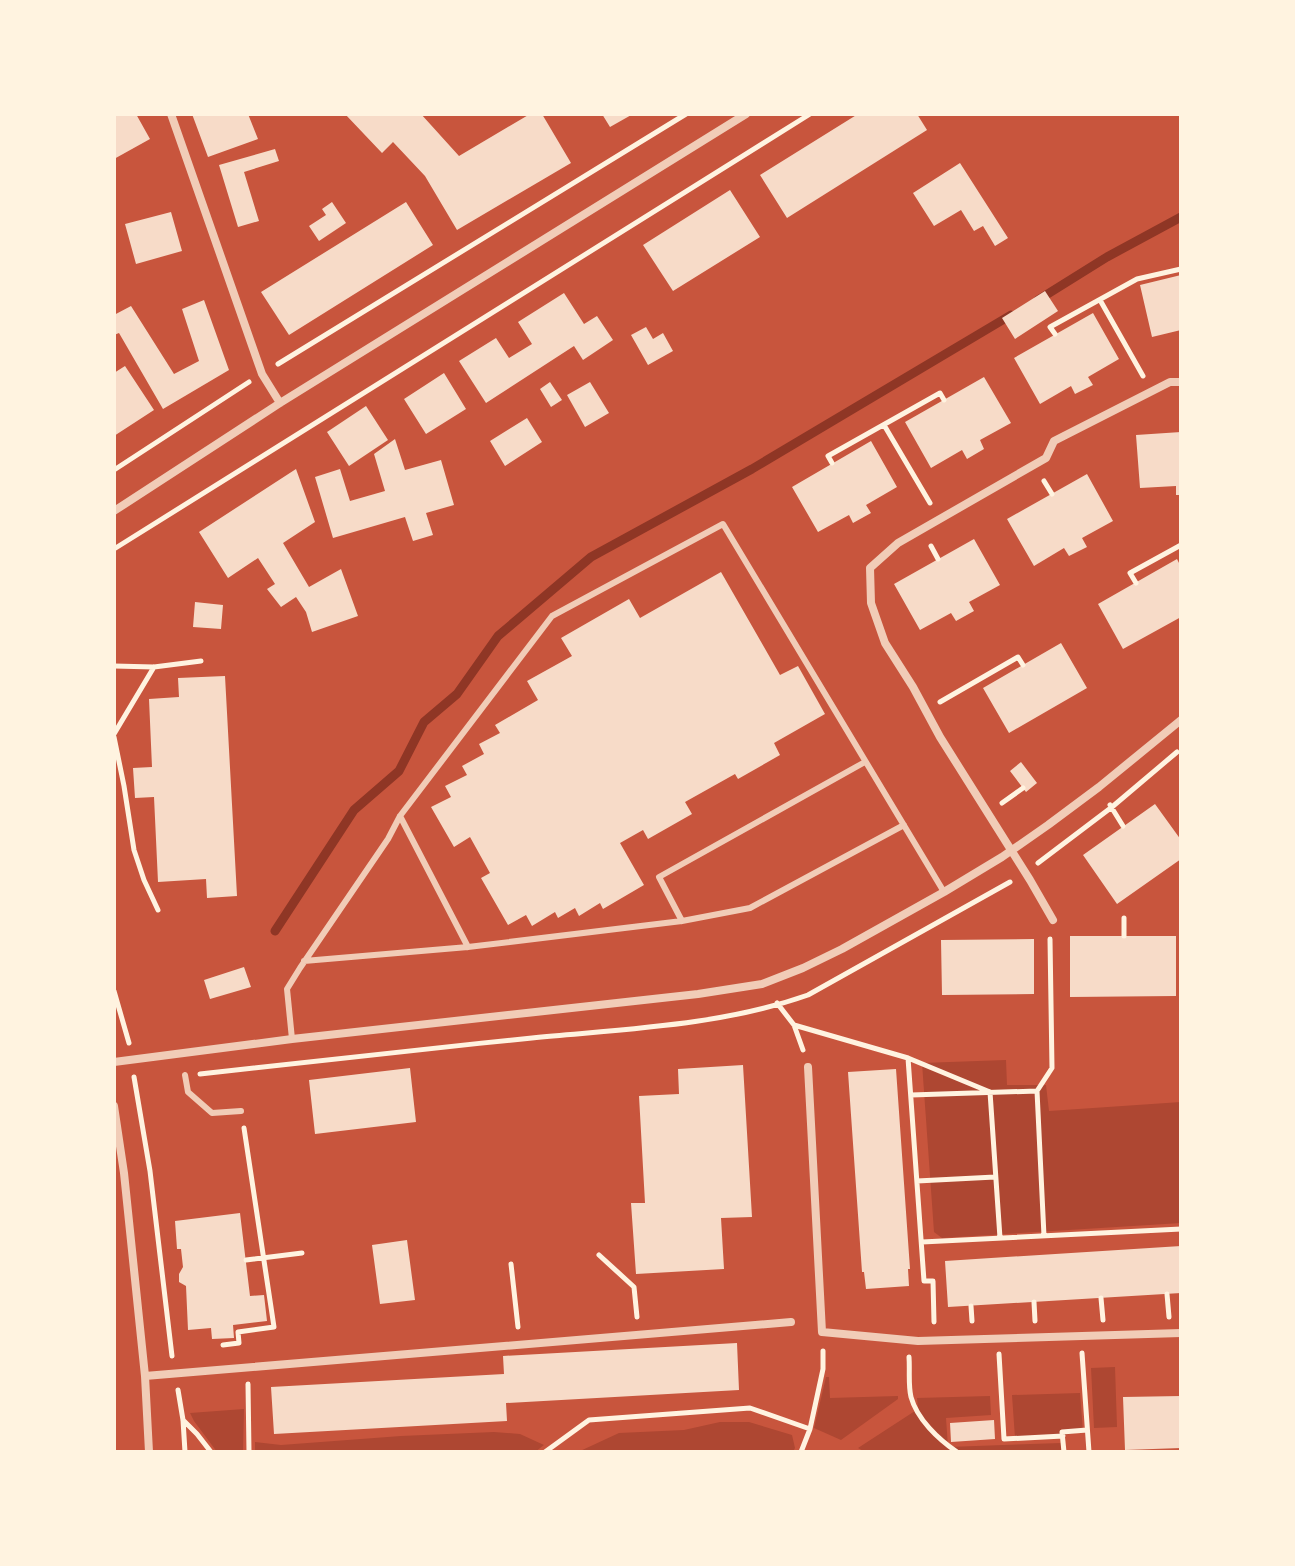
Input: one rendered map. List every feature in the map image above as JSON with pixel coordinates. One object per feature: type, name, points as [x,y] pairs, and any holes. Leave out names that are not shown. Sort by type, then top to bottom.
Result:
[{"type":"street","points":[[171,114],[262,374],[280,403]]},
{"type":"street","points":[[114,511],[280,403],[746,114]]},
{"type":"street","points":[[1053,920],[885,643],[871,603],[870,568],[898,543],[1046,458],[1054,441],[1170,382],[1181,382]]},
{"type":"street","points":[[114,1062],[762,984],[842,949],[1012,850],[1099,787],[1181,720]]},
{"type":"street","points":[[808,1067],[822,1332],[908,1340],[1181,1333]]},
{"type":"street","points":[[114,1106],[145,1376],[149,1452]]},
{"type":"street","points":[[145,1376],[791,1322]]},
{"type":"lane","points":[[292,1039],[287,989],[304,961],[388,839],[400,816],[552,616],[723,524],[944,892]]},
{"type":"lane","points":[[682,921],[659,877],[865,762]]},
{"type":"lane","points":[[400,816],[468,947]]},
{"type":"lane","points":[[304,961],[468,947],[682,921],[750,908],[904,825]]},
{"type":"lane","points":[[185,1075],[188,1092],[212,1113],[241,1111]]},
{"type":"path","points":[[114,470],[262,374],[686,114]]},
{"type":"path","points":[[114,549],[810,114]]},
{"type":"path","points":[[1055,334],[1050,327],[1137,279],[1181,269]]},
{"type":"path","points":[[1100,300],[1152,391]]},
{"type":"path","points":[[832,463],[828,456],[940,393],[944,400]]},
{"type":"path","points":[[884,425],[939,519]]},
{"type":"path","points":[[1136,583],[1130,573],[1181,545]]},
{"type":"path","points":[[925,710],[1018,657],[1023,665]]},
{"type":"path","points":[[114,666],[154,667],[201,661]]},
{"type":"path","points":[[154,667],[114,735],[134,850],[158,910]]},
{"type":"path","points":[[124,786],[134,783]]},
{"type":"path","points":[[1099,787],[1123,826]]},
{"type":"path","points":[[1124,918],[1124,936]]},
{"type":"path","points":[[1044,1236],[1037,1091],[1052,1068],[1049,926],[1053,920]]},
{"type":"path","points":[[762,984],[794,1025],[808,1067]]},
{"type":"path","points":[[114,991],[128,1035],[150,1171],[185,1452]]},
{"type":"path","points":[[794,1025],[908,1058],[990,1092]]},
{"type":"path","points":[[908,1058],[924,1281],[933,1281],[934,1327]]},
{"type":"path","points":[[911,1095],[1037,1091]]},
{"type":"path","points":[[990,1092],[1000,1238]]},
{"type":"path","points":[[223,1345],[239,1343],[238,1332],[274,1327],[241,1111]]},
{"type":"path","points":[[917,1181],[995,1177]]},
{"type":"path","points":[[922,1242],[1181,1229]]},
{"type":"path","points":[[246,1260],[302,1253]]},
{"type":"path","points":[[599,1255],[634,1287],[639,1334]]},
{"type":"path","points":[[511,1264],[520,1344]]},
{"type":"path","points":[[1167,1294],[1168,1306]]},
{"type":"path","points":[[1101,1298],[1102,1310]]},
{"type":"path","points":[[1034,1302],[1034,1314]]},
{"type":"path","points":[[971,1306],[972,1319]]},
{"type":"path","points":[[801,1452],[810,1429],[823,1369],[822,1332]]},
{"type":"path","points":[[1081,1336],[1089,1452]]},
{"type":"path","points":[[998,1339],[1004,1439],[1063,1436]]},
{"type":"path","points":[[908,1340],[910,1394],[916,1412],[941,1440],[957,1452]]},
{"type":"path","points":[[248,1367],[249,1452]]},
{"type":"path","points":[[545,1452],[589,1420],[750,1408],[810,1429]]},
{"type":"path","points":[[183,1420],[211,1452]]},
{"type":"path","points":[[1064,1452],[1062,1432],[1087,1430]]},
{"type":"shaded area","points":[[1006,1060],[1007,1085],[1046,1085],[1049,1111],[1181,1102],[1181,1223],[942,1238],[934,1232],[922,1063]]},
{"type":"shaded area","points":[[1115,1367],[1117,1427],[1094,1428],[1091,1368]]},
{"type":"shaded area","points":[[826,1377],[829,1377],[830,1398],[898,1396],[898,1399],[841,1440],[814,1428]]},
{"type":"shaded area","points":[[1080,1393],[1083,1432],[1015,1438],[1012,1395]]},
{"type":"shaded area","points":[[990,1396],[991,1415],[946,1418],[948,1447],[1061,1443],[1061,1452],[865,1452],[858,1448],[918,1409],[917,1398]]},
{"type":"shaded area","points":[[244,1409],[243,1452],[217,1452],[190,1413]]},
{"type":"shaded area","points":[[720,1422],[749,1422],[792,1435],[795,1448],[793,1452],[578,1452],[619,1433],[684,1430]]},
{"type":"shaded area","points":[[494,1432],[520,1434],[544,1445],[535,1452],[255,1452],[255,1442],[281,1445]]},
{"type":"building","points":[[114,114],[136,114],[150,139],[114,159]]},
{"type":"building","points":[[192,114],[248,114],[258,139],[208,157]]},
{"type":"building","points":[[345,114],[421,114],[459,156],[530,114],[542,114],[571,163],[457,230],[425,176],[393,142],[382,153]]},
{"type":"building","points":[[602,114],[633,114],[610,127]]},
{"type":"building","points":[[858,114],[917,114],[927,130],[787,218],[760,175]]},
{"type":"building","points":[[275,149],[279,161],[244,172],[259,221],[238,227],[219,165]]},
{"type":"building","points":[[960,163],[1008,238],[995,246],[983,226],[974,231],[961,210],[934,226],[913,193]]},
{"type":"building","points":[[730,190],[760,237],[673,291],[643,245]]},
{"type":"building","points":[[332,202],[346,223],[319,241],[309,226],[326,215],[322,209]]},
{"type":"building","points":[[406,202],[433,245],[289,335],[261,292]]},
{"type":"building","points":[[171,212],[182,251],[136,264],[125,224]]},
{"type":"building","points":[[1181,275],[1181,330],[1152,337],[1140,285]]},
{"type":"building","points":[[1045,291],[1058,311],[1015,339],[1002,318]]},
{"type":"building","points":[[564,293],[584,324],[597,316],[613,340],[583,360],[574,346],[486,403],[459,361],[496,338],[509,358],[532,344],[518,322]]},
{"type":"building","points":[[204,300],[229,370],[163,409],[119,333],[114,335],[114,315],[131,306],[174,374],[199,361],[182,309]]},
{"type":"building","points":[[1093,313],[1119,359],[1088,377],[1093,385],[1075,394],[1071,386],[1040,404],[1014,358]]},
{"type":"building","points":[[646,327],[653,339],[663,333],[673,351],[648,365],[631,335]]},
{"type":"building","points":[[125,366],[154,410],[114,436],[114,373]]},
{"type":"building","points":[[444,373],[466,409],[426,434],[404,399]]},
{"type":"building","points":[[984,377],[1011,423],[980,440],[984,449],[967,459],[962,450],[931,468],[905,422]]},
{"type":"building","points":[[550,382],[562,400],[551,407],[540,389]]},
{"type":"building","points":[[590,382],[609,413],[585,427],[567,395]]},
{"type":"building","points":[[366,406],[388,440],[349,466],[327,432]]},
{"type":"building","points":[[527,418],[542,442],[505,466],[490,441]]},
{"type":"building","points":[[1181,432],[1181,495],[1176,495],[1176,486],[1140,488],[1136,435]]},
{"type":"building","points":[[395,439],[405,470],[441,460],[454,505],[426,513],[433,535],[413,541],[405,517],[333,538],[315,477],[340,469],[350,501],[385,491],[374,454]]},
{"type":"building","points":[[871,441],[897,487],[866,505],[871,513],[853,523],[849,515],[818,532],[792,487]]},
{"type":"building","points":[[296,469],[315,522],[283,543],[309,587],[341,569],[358,616],[312,632],[306,612],[296,597],[281,607],[267,589],[275,584],[258,558],[228,578],[199,532]]},
{"type":"building","points":[[1087,474],[1113,521],[1082,538],[1087,547],[1069,556],[1064,548],[1034,566],[1007,519]]},
{"type":"building","points":[[974,539],[1000,585],[969,602],[974,611],[956,621],[951,613],[920,630],[894,584]]},
{"type":"building","points":[[1177,559],[1181,567],[1181,617],[1123,649],[1098,604]]},
{"type":"building","points":[[721,572],[780,675],[798,666],[825,714],[774,743],[780,755],[738,779],[735,774],[685,802],[692,814],[648,839],[643,830],[620,843],[644,885],[603,909],[600,903],[579,916],[575,908],[558,918],[555,912],[532,926],[526,915],[508,925],[481,878],[490,873],[470,837],[454,847],[431,807],[451,797],[445,786],[467,775],[462,766],[484,754],[479,744],[500,733],[495,725],[538,700],[527,681],[572,656],[561,638],[629,599],[640,618]]},
{"type":"building","points":[[195,602],[223,605],[221,629],[193,627]]},
{"type":"building","points":[[1061,643],[1087,688],[1009,733],[983,688]]},
{"type":"building","points":[[225,676],[237,896],[207,898],[206,879],[158,882],[154,797],[135,798],[133,768],[152,767],[149,699],[179,697],[178,678]]},
{"type":"building","points":[[1021,762],[1037,783],[1026,792],[1010,771]]},
{"type":"building","points":[[1155,804],[1181,840],[1181,859],[1117,904],[1083,855]]},
{"type":"building","points":[[1070,936],[1176,936],[1176,996],[1070,997]]},
{"type":"building","points":[[1034,939],[1034,994],[942,995],[941,940]]},
{"type":"building","points":[[244,967],[251,987],[210,999],[204,980]]},
{"type":"building","points":[[743,1065],[752,1217],[721,1218],[724,1269],[636,1274],[631,1203],[645,1203],[639,1096],[679,1094],[678,1069]]},
{"type":"building","points":[[410,1068],[416,1122],[315,1134],[309,1080]]},
{"type":"building","points":[[896,1069],[909,1286],[866,1289],[862,1272],[848,1072]]},
{"type":"building","points":[[240,1213],[250,1296],[264,1295],[267,1321],[233,1325],[234,1338],[212,1339],[211,1328],[188,1330],[186,1286],[179,1282],[183,1267],[181,1249],[177,1249],[175,1221]]},
{"type":"building","points":[[407,1240],[415,1300],[380,1304],[372,1245]]},
{"type":"building","points":[[1181,1246],[1181,1293],[948,1307],[945,1261]]},
{"type":"building","points":[[737,1343],[739,1390],[506,1403],[507,1421],[274,1434],[271,1387],[504,1374],[503,1356]]},
{"type":"building","points":[[1181,1396],[1181,1448],[1125,1450],[1123,1397]]},
{"type":"building","points":[[994,1420],[995,1439],[951,1442],[950,1423]]},
{"type":"waterway","points":[[1038,300],[1107,257],[1181,217]]},
{"type":"waterway","points":[[275,931],[354,810],[399,771],[424,722],[457,694],[498,636],[591,557],[752,469],[1011,315]]}]
